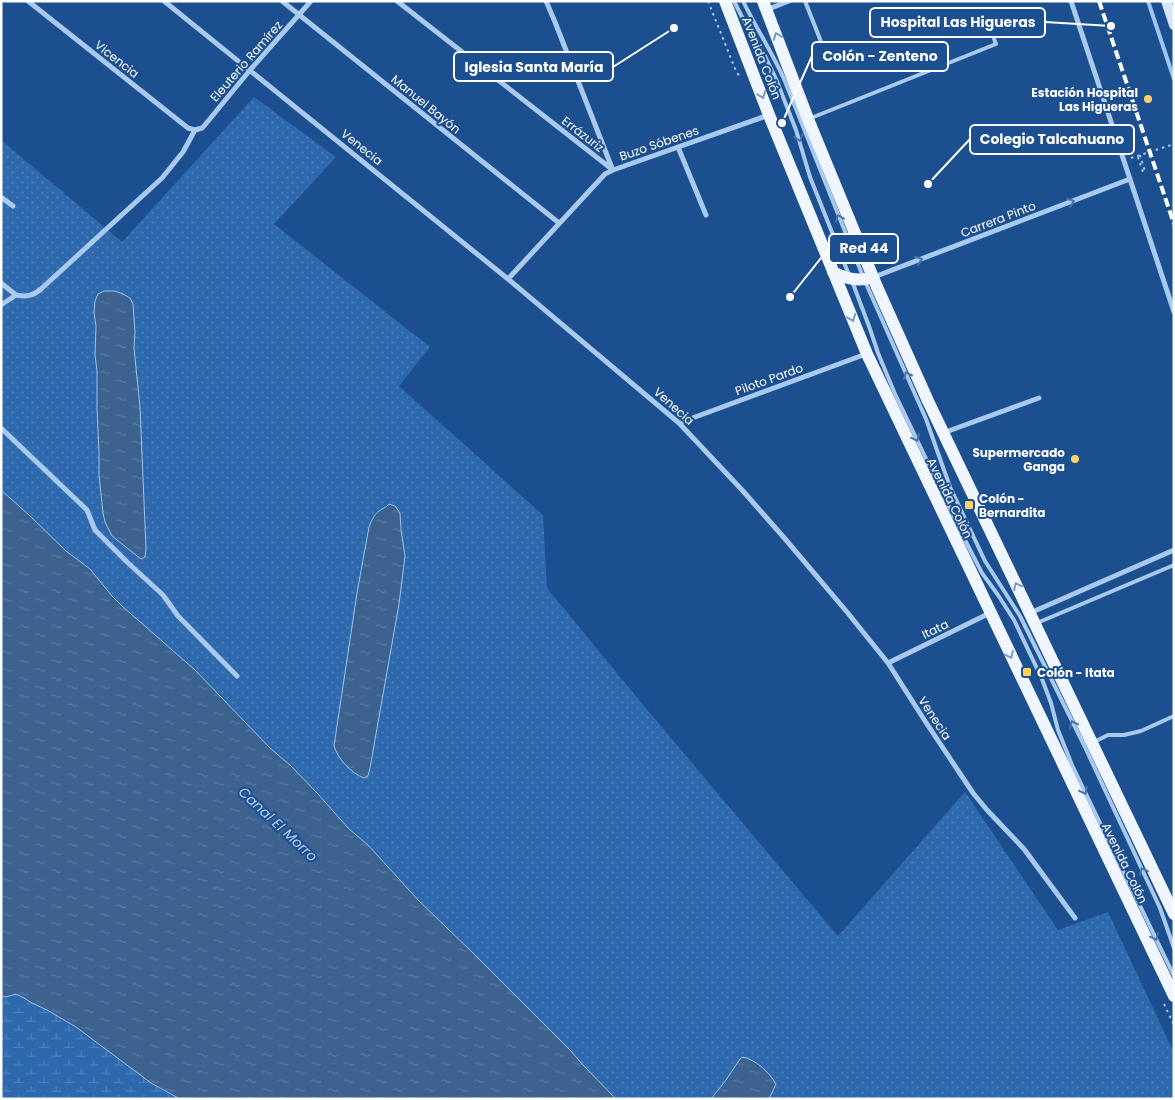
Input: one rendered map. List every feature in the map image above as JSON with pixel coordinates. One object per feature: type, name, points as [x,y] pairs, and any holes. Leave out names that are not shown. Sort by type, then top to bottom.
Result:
[{"type":"main road","name":"Avenida Colón","points":[[725,1],[867,354],[1174,996]]},
{"type":"main road","name":"Avenida Colón","points":[[765,6],[808,119],[863,278],[943,433],[1174,914]]},
{"type":"main road","points":[[833,272],[842,277],[863,278]]},
{"type":"street","name":"Vicencia","points":[[28,1],[185,126],[195,130]]},
{"type":"street","name":"Venecia","points":[[164,1],[508,279],[679,423],[786,540],[888,662],[973,793],[986,810],[1024,850],[1076,918]]},
{"type":"street","name":"Manuel Bayón","points":[[282,1],[559,223]]},
{"type":"street","name":"Eleuterio Ramírez","points":[[195,130],[204,126],[311,1]]},
{"type":"street","name":"Errázuriz","points":[[397,1],[613,170]]},
{"type":"street","name":"Errázuriz","points":[[546,1],[613,170]]},
{"type":"street","points":[[765,6],[789,1]]},
{"type":"street","points":[[1071,1],[1174,312]]},
{"type":"street","points":[[1166,1],[1174,25]]},
{"type":"street","name":"Buzo Sóbenes","points":[[508,279],[600,178],[613,170],[770,115]]},
{"type":"street","points":[[1,283],[16,295],[28,296],[38,292],[162,178],[183,152],[195,130]]},
{"type":"street","points":[[678,147],[706,215]]},
{"type":"street","name":"Carrera Pinto","points":[[863,278],[1130,179]]},
{"type":"street","points":[[1,196],[13,206]]},
{"type":"street","points":[[1,305],[16,295]]},
{"type":"street","name":"Piloto Pardo","points":[[679,423],[867,354]]},
{"type":"street","points":[[943,433],[1039,398]]},
{"type":"street","points":[[1,428],[87,510],[95,530],[163,595],[178,616],[237,676]]},
{"type":"street","points":[[1033,618],[1060,600],[1174,550]]},
{"type":"street","name":"Itata","points":[[888,662],[990,613]]},
{"type":"lane","points":[[734,1],[776,79],[796,130],[813,185],[863,278],[870,329],[895,394],[974,560],[1010,614],[1042,679],[1058,730],[1072,765],[1174,976]]},
{"type":"lane","points":[[743,1],[784,79],[863,278],[926,419],[944,471],[961,511],[985,561],[1020,616],[1084,745],[1160,908],[1174,948]]},
{"type":"lane","points":[[805,1],[829,62]]},
{"type":"lane","points":[[808,119],[996,44],[987,20]]},
{"type":"lane","points":[[1033,618],[1174,565]]},
{"type":"lane","points":[[1092,742],[1108,735],[1124,735],[1141,731],[1174,716]]},
{"type":"path","points":[[1140,155],[1145,170],[1142,172],[1137,156],[1140,155],[1174,144]]},
{"type":"green space","points":[[254,97],[336,157],[274,224],[430,347],[399,386],[543,515],[547,588],[838,936],[965,792],[1058,930],[1108,912],[1174,1053],[1174,1099],[616,1099],[571,1051],[419,901],[368,845],[349,829],[291,766],[270,748],[195,670],[122,606],[90,569],[66,551],[1,490],[1,140],[122,242]]},
{"type":"green space","points":[[1,775],[361,1099],[1,1099]]},
{"type":"water","points":[[104,291],[115,291],[123,294],[130,298],[133,304],[134,348],[140,407],[146,549],[145,557],[141,559],[112,536],[103,513],[99,475],[95,355],[96,326],[94,313],[98,294]]},
{"type":"water","name":"Canal El Morro","points":[[1,490],[66,551],[90,569],[122,606],[195,670],[270,748],[291,766],[349,829],[368,845],[419,901],[571,1051],[616,1099],[180,1099],[151,1083],[76,1027],[47,1010],[16,994],[6,997],[2,996]]},
{"type":"water","points":[[389,504],[395,506],[400,513],[405,556],[399,604],[370,768],[368,776],[364,778],[354,773],[346,765],[334,746],[369,527],[376,514]]},
{"type":"water","points":[[743,1057],[762,1067],[776,1084],[769,1099],[711,1099],[740,1059]]},
{"type":"waterway","points":[[1148,1],[1174,79]]},
{"type":"railway","points":[[1099,1],[1174,224]]},
{"type":"place","name":"Hospital Las Higueras","points":[[1111,26]]},
{"type":"place","name":"Iglesia Santa María","points":[[674,28]]},
{"type":"place","name":"Estación Hospital Las Higueras","points":[[1148,99]]},
{"type":"place","name":"Colón - Zenteno","points":[[782,123]]},
{"type":"place","name":"Colegio Talcahuano","points":[[928,184]]},
{"type":"place","name":"Red 44","points":[[790,297]]},
{"type":"place","name":"Supermercado Ganga","points":[[1075,459]]},
{"type":"place","name":"Colón - Bernardita","points":[[969,505]]},
{"type":"place","name":"Colón - Itata","points":[[1027,672]]}]
